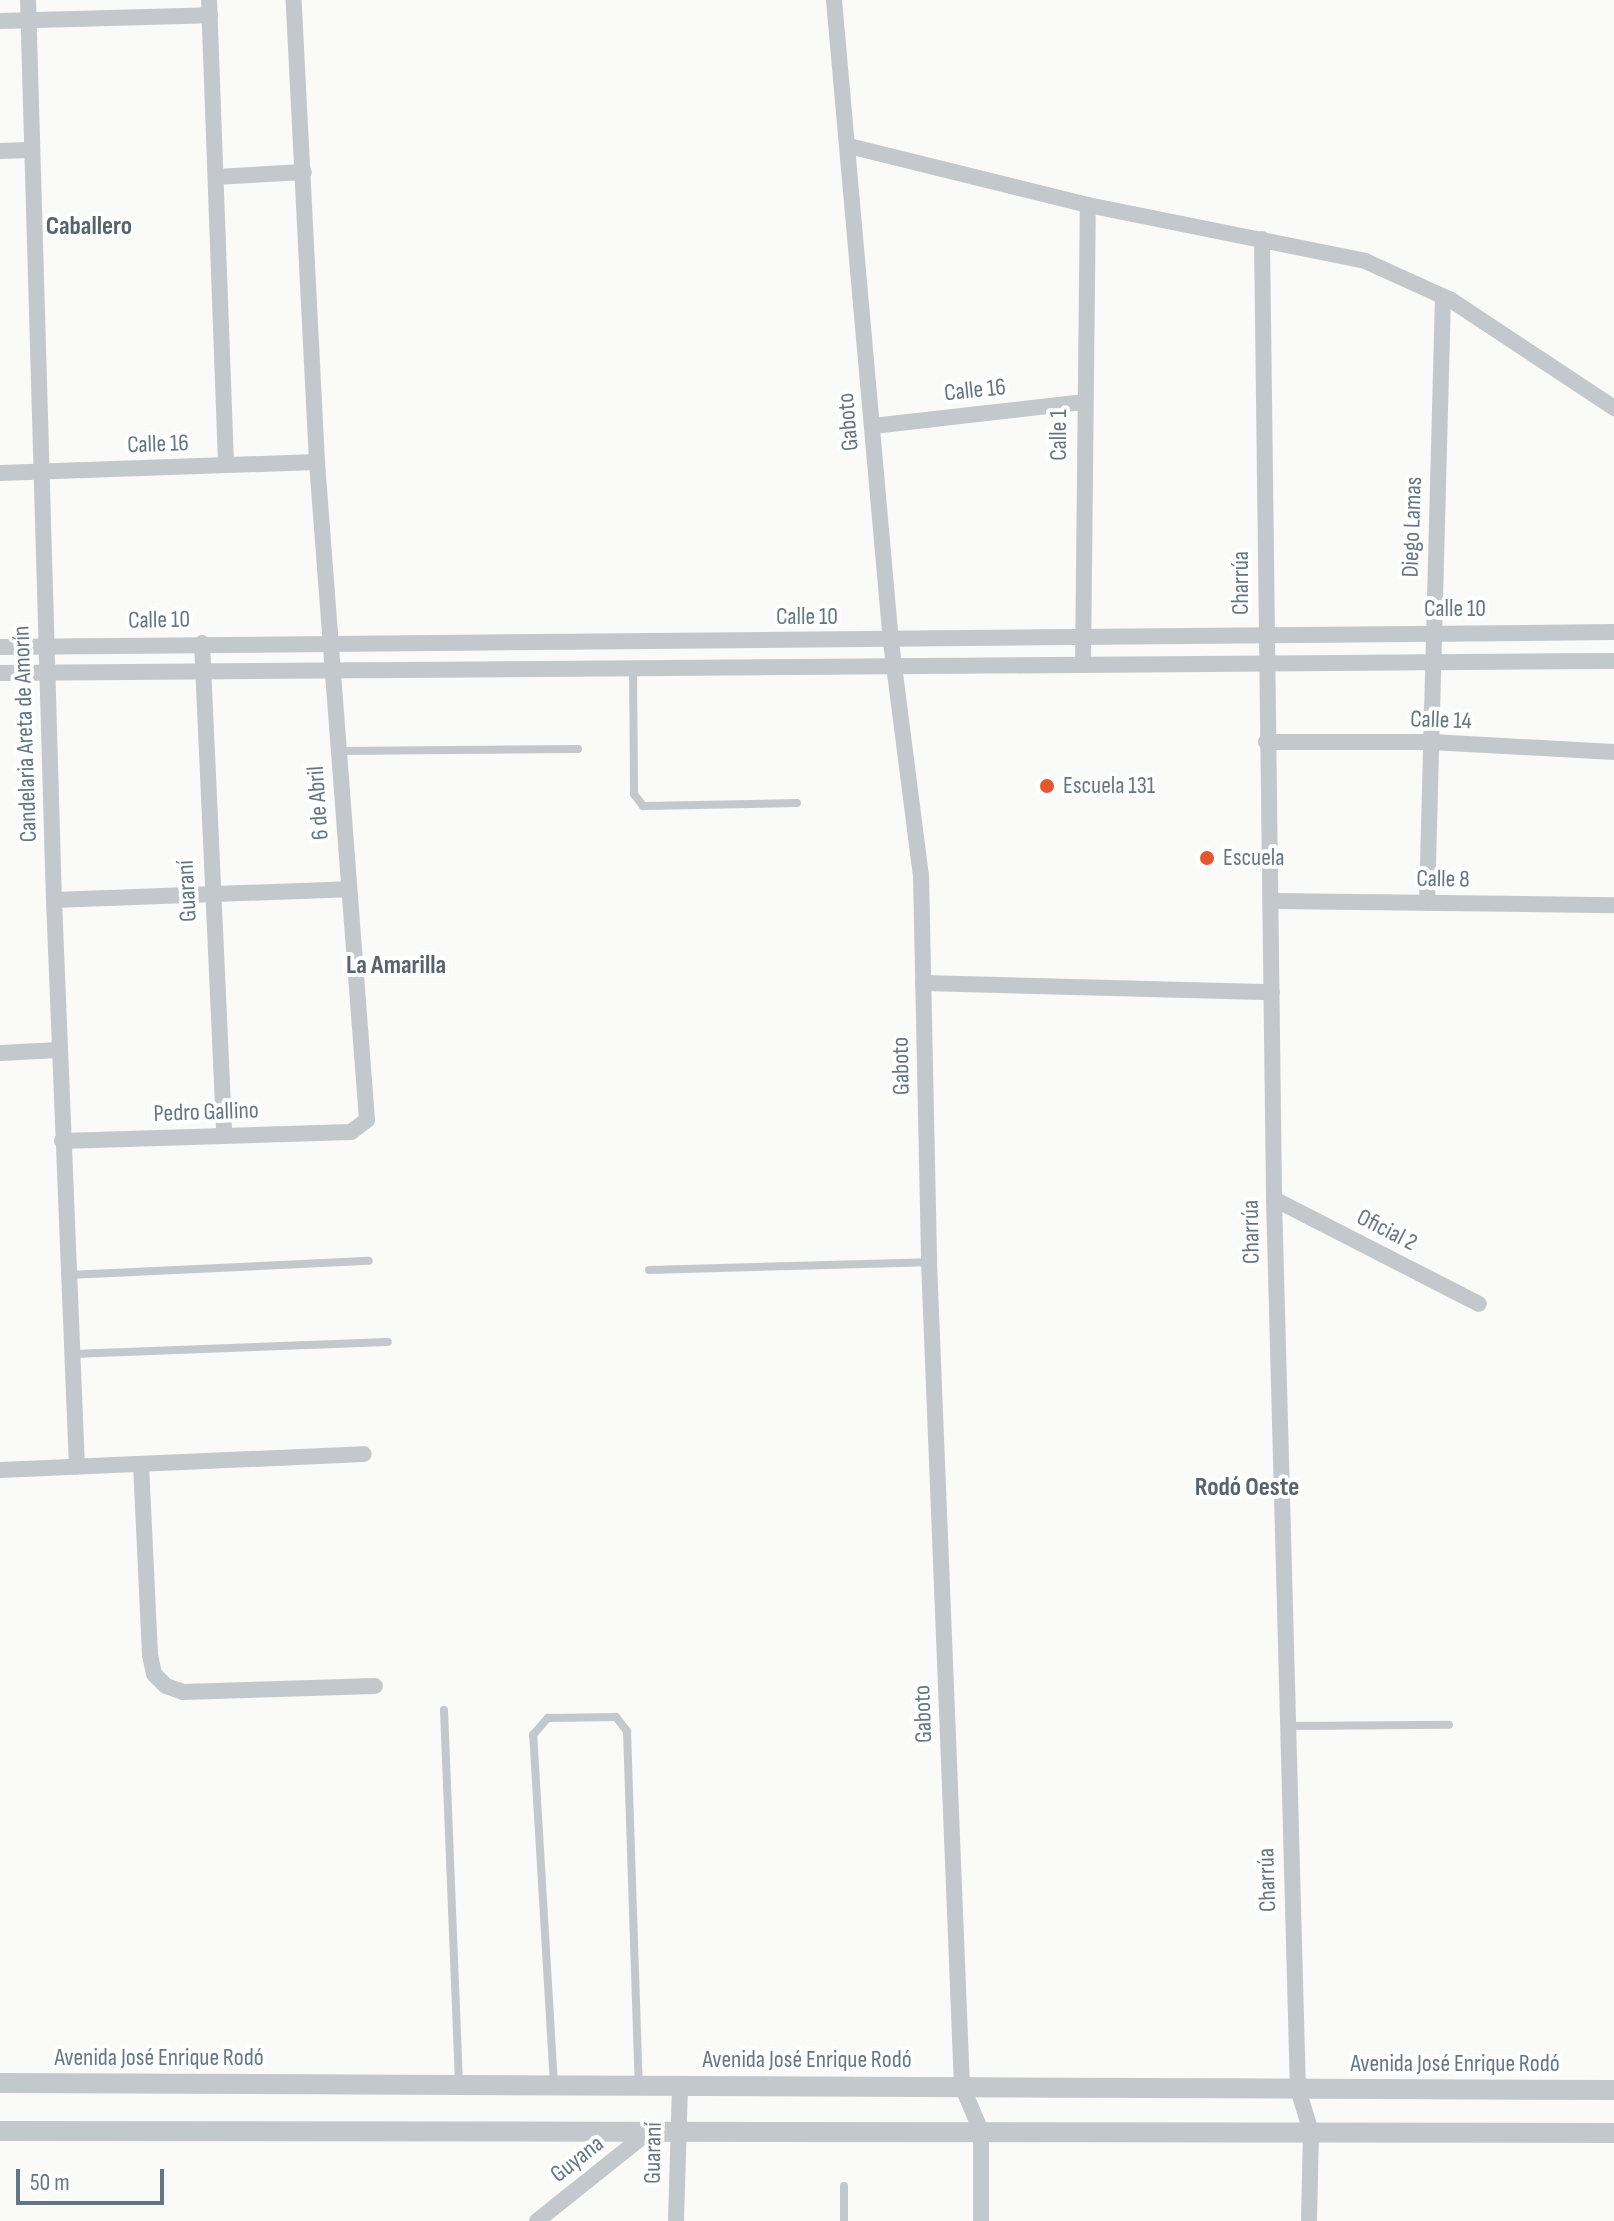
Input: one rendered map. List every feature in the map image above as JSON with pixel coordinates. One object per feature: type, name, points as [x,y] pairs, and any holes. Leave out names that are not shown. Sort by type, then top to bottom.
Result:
[{"type":"street","name":"Candelaria Areta de Amorín","points":[[28,0],[62,1141],[77,1467]]},
{"type":"street","name":"6 de Abril","points":[[294,0],[317,462],[348,889],[367,1092],[367,1120],[351,1132]]},
{"type":"street","name":"Gaboto","points":[[834,0],[891,642],[921,875],[929,1262],[962,2086],[981,2131]]},
{"type":"street","points":[[0,21],[29,22],[210,8],[226,465]]},
{"type":"street","points":[[849,146],[1088,205],[1365,261],[1443,297],[1614,408]]},
{"type":"street","points":[[0,151],[32,150]]},
{"type":"street","points":[[216,177],[304,172]]},
{"type":"street","name":"Calle 1","points":[[1083,665],[1083,402],[1088,205]]},
{"type":"street","name":"Charrúa","points":[[1262,239],[1266,742],[1272,901],[1274,1199],[1286,1726],[1298,2089],[1311,2132],[1309,2221]]},
{"type":"street","name":"Diego Lamas","points":[[1427,903],[1443,297]]},
{"type":"street","name":"Calle 16","points":[[873,426],[1083,402]]},
{"type":"street","name":"Calle 16","points":[[0,473],[317,462]]},
{"type":"street","name":"Calle 10","points":[[0,647],[330,641],[891,642],[1614,632]]},
{"type":"street","name":"Guaraní","points":[[202,643],[224,1136]]},
{"type":"street","name":"Calle 10","points":[[0,673],[332,667],[896,668],[1614,661]]},
{"type":"street","name":"Calle 14","points":[[1266,742],[1431,742],[1614,752]]},
{"type":"street","points":[[54,900],[348,889]]},
{"type":"street","name":"Calle 8","points":[[1272,901],[1614,905]]},
{"type":"street","points":[[923,983],[1272,992]]},
{"type":"street","points":[[0,1053],[59,1050]]},
{"type":"street","name":"Pedro Gallino","points":[[62,1141],[351,1132]]},
{"type":"street","name":"Oficial 2","points":[[1274,1199],[1479,1304]]},
{"type":"street","points":[[0,1470],[364,1454]]},
{"type":"street","points":[[141,1464],[150,1655],[154,1674],[166,1686],[183,1692],[375,1686]]},
{"type":"street","name":"Avenida José Enrique Rodó","points":[[0,2083],[1614,2090]]},
{"type":"street","name":"Guaraní","points":[[676,2221],[680,2086]]},
{"type":"street","points":[[0,2131],[1614,2133]]},
{"type":"street","points":[[981,2131],[981,2221]]},
{"type":"street","name":"Guyana","points":[[537,2221],[646,2134]]},
{"type":"lane","points":[[633,668],[634,794],[643,806],[797,803]]},
{"type":"lane","points":[[338,751],[578,749]]},
{"type":"lane","points":[[69,1275],[369,1261]]},
{"type":"lane","points":[[649,1270],[929,1262]]},
{"type":"lane","points":[[72,1354],[388,1342]]},
{"type":"lane","points":[[444,1710],[459,2086]]},
{"type":"lane","points":[[554,2086],[533,1735],[548,1718],[616,1717],[627,1731],[639,2085]]},
{"type":"lane","points":[[1286,1726],[1449,1725]]},
{"type":"lane","points":[[844,2186],[844,2221]]},
{"type":"place","name":"Escuela 131","points":[[1047,786]]},
{"type":"place","name":"Escuela","points":[[1207,858]]},
{"type":"district","name":"Caballero","points":[[89,227]]},
{"type":"district","name":"La Amarilla","points":[[396,966]]},
{"type":"district","name":"Rodó Oeste","points":[[1247,1488]]}]
